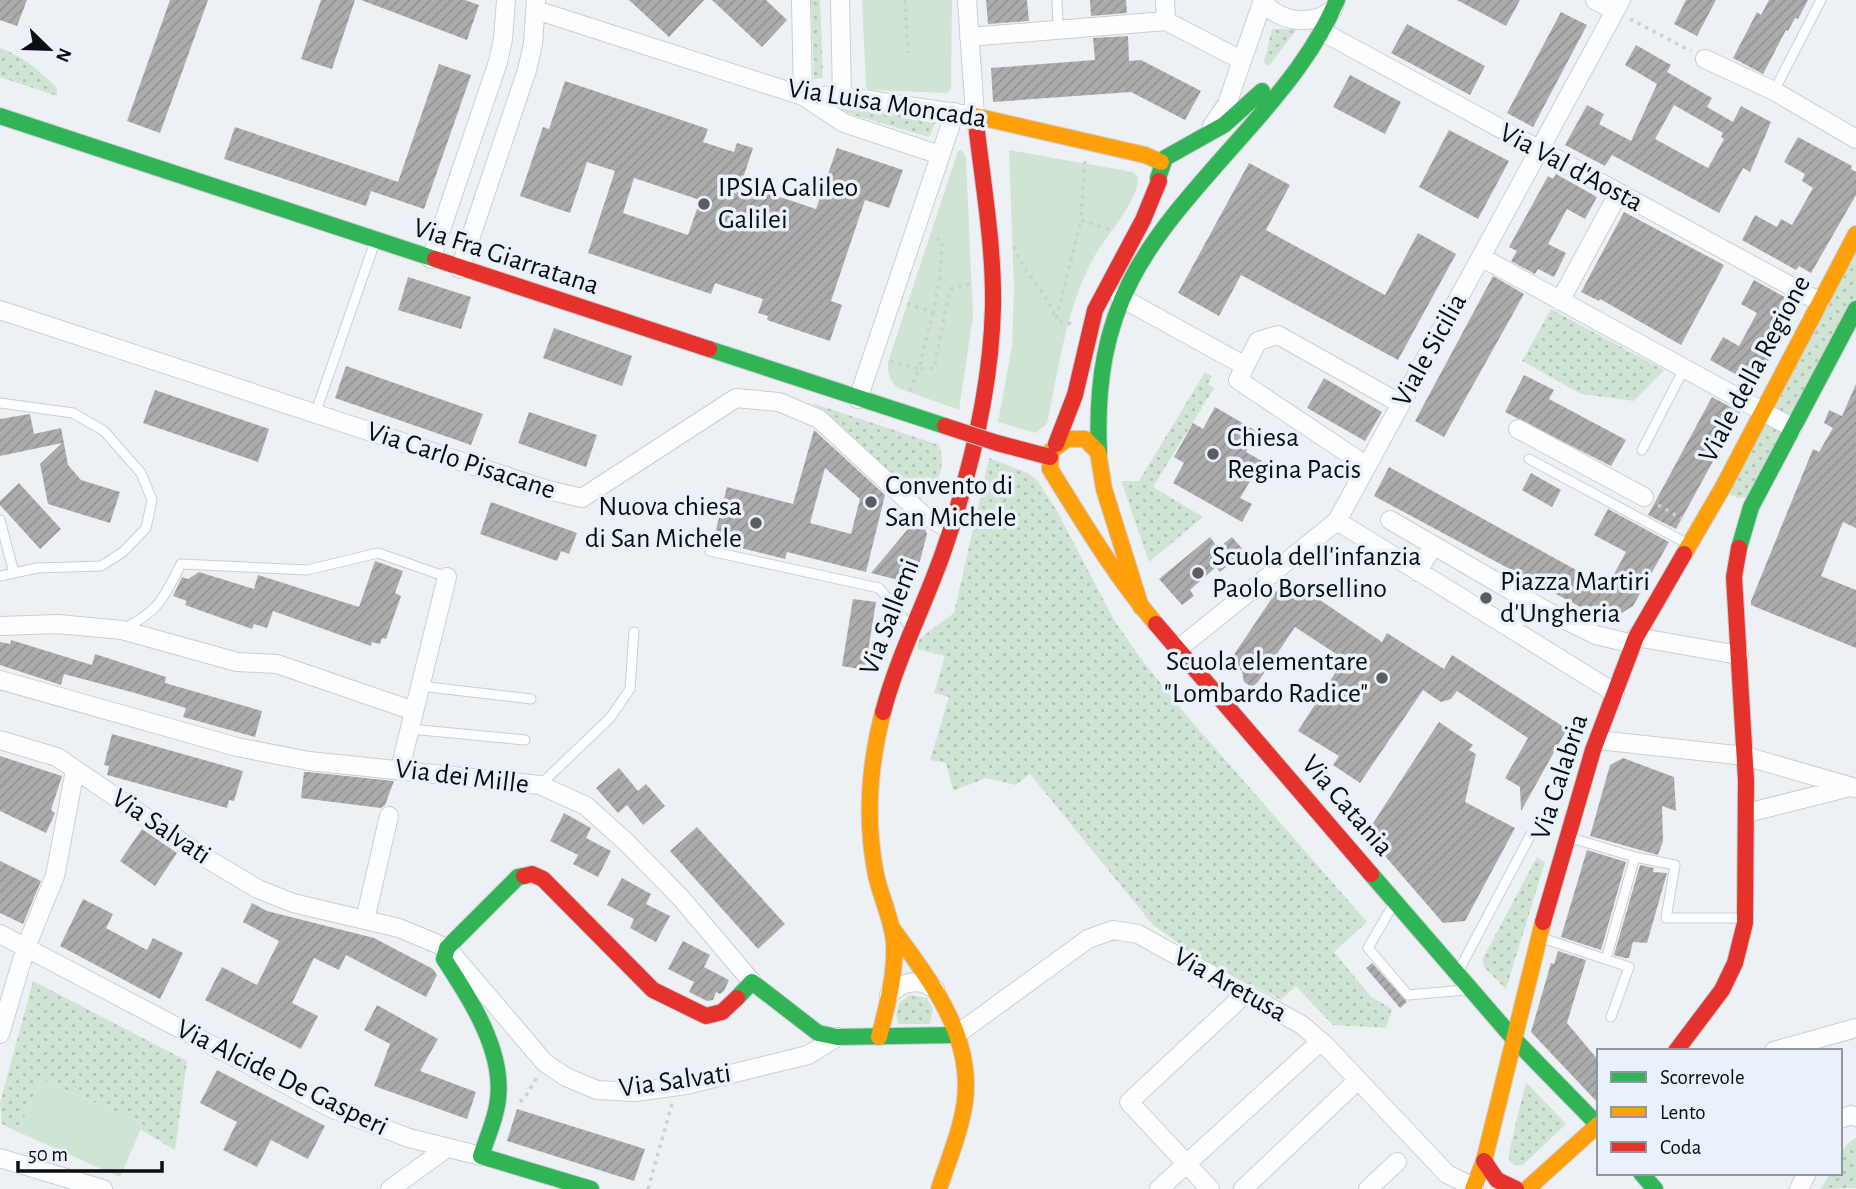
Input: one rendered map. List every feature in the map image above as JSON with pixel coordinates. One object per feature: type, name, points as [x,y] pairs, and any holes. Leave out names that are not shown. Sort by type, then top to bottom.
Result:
[{"type":"street","points":[[431,260],[498,62],[506,0]]},
{"type":"street","points":[[801,0],[803,96],[844,123],[940,155]]},
{"type":"street","points":[[840,0],[842,96]]},
{"type":"street","points":[[967,0],[975,116]]},
{"type":"street","points":[[1165,0],[1166,21]]},
{"type":"street","points":[[1205,136],[1227,104],[1263,0],[1276,15],[1302,20],[1326,16],[1336,4]]},
{"type":"street","points":[[1595,0],[1618,5]]},
{"type":"street","points":[[1141,607],[1093,473],[1100,373],[1121,297],[1145,249],[1194,188],[1282,90],[1323,32],[1336,4]]},
{"type":"street","points":[[460,269],[527,70],[536,5]]},
{"type":"street","name":"Via Luisa Moncada","points":[[536,5],[803,96],[842,96],[955,112],[1091,142],[1161,162]]},
{"type":"street","name":"Viale Sicilia","points":[[1178,649],[1337,522],[1618,5]]},
{"type":"street","points":[[969,37],[1058,27],[1166,21],[1241,60]]},
{"type":"street","name":"Via Val d'Aosta","points":[[1323,32],[1539,152],[1820,302]]},
{"type":"street","points":[[1053,451],[1075,395],[1089,332],[1101,298],[1143,220],[1159,181],[1161,162],[1240,113],[1310,49]]},
{"type":"street","points":[[1705,59],[1774,91],[1856,139]]},
{"type":"street","points":[[858,399],[955,112]]},
{"type":"street","name":"Via Fra Giarratana","points":[[0,116],[375,242],[997,443],[1053,451],[1063,439],[1081,437],[1095,446],[1093,473]]},
{"type":"street","name":"Via Sallemi","points":[[879,1037],[893,975],[892,928],[875,859],[869,821],[870,780],[881,720],[896,667],[930,589],[950,529],[983,401],[991,340],[993,280],[975,116]]},
{"type":"street","points":[[1159,181],[1168,192],[1175,195],[1194,188],[1202,176],[1198,162],[1189,154],[1180,152]]},
{"type":"street","points":[[1560,301],[1618,194]]},
{"type":"street","name":"Viale della Regione","points":[[1702,524],[1856,234]]},
{"type":"street","points":[[1481,257],[1793,428]]},
{"type":"street","points":[[1121,297],[1245,366]]},
{"type":"street","name":"Via Carlo Pisacane","points":[[0,310],[548,490],[582,498],[736,398],[779,402],[819,419],[922,514],[950,529]]},
{"type":"street","points":[[1678,1049],[1698,1028],[1723,990],[1740,950],[1747,918],[1745,756],[1734,577],[1740,542],[1757,497],[1854,318]]},
{"type":"street","points":[[1367,466],[1238,380],[1258,341],[1278,335],[1401,404]]},
{"type":"street","points":[[1518,429],[1644,497]]},
{"type":"street","name":"Via Catania","points":[[1053,451],[1050,470],[1120,581],[1141,607],[1513,1038],[1597,1123]]},
{"type":"street","points":[[1059,482],[1065,486],[1093,473]]},
{"type":"street","points":[[1723,486],[1738,498],[1757,497]]},
{"type":"street","points":[[1390,520],[1543,609],[1596,635],[1739,655]]},
{"type":"street","points":[[1702,524],[1725,520],[1735,529],[1740,542]]},
{"type":"street","points":[[1337,522],[1615,692]]},
{"type":"street","name":"Via Calabria","points":[[1474,1188],[1484,1161],[1539,937],[1598,740],[1635,641],[1702,524]]},
{"type":"street","points":[[1418,572],[1433,545]]},
{"type":"street","points":[[400,769],[447,576]]},
{"type":"street","points":[[1502,624],[1543,609]]},
{"type":"street","points":[[0,626],[58,625],[122,630],[237,662],[277,664],[414,711]]},
{"type":"street","name":"Via dei Mille","points":[[0,680],[237,747],[309,761],[540,785],[586,806],[681,898],[752,982],[818,1033],[837,1037]]},
{"type":"street","name":"Via Salvati","points":[[0,740],[57,757],[258,890],[293,904],[399,928],[447,948],[545,1063],[566,1077],[597,1090],[635,1093],[677,1087],[808,1055],[837,1037]]},
{"type":"street","points":[[1598,740],[1745,756],[1853,788]]},
{"type":"street","name":"Via Salvati","points":[[26,947],[55,876],[75,769]]},
{"type":"street","points":[[1747,813],[1853,788]]},
{"type":"street","points":[[365,920],[389,816]]},
{"type":"street","points":[[481,1156],[499,1088],[497,1074],[481,1025],[462,985],[444,959],[447,948],[518,877],[532,874],[549,884],[653,990],[698,1015],[706,1018],[718,1014],[752,982]]},
{"type":"street","name":"Via Sallemi","points":[[892,928],[947,1007],[957,1035],[966,1081],[965,1101],[939,1189]]},
{"type":"street","name":"Via Aretusa","points":[[957,1035],[1088,939],[1113,930],[1138,934],[1245,994],[1272,1006],[1321,1041],[1447,1174],[1474,1188]]},
{"type":"street","name":"Via Alcide De Gasperi","points":[[0,934],[333,1109],[408,1138],[481,1156],[591,1189]]},
{"type":"street","points":[[0,1034],[26,947]]},
{"type":"street","points":[[890,995],[907,983],[926,984],[935,989]]},
{"type":"street","points":[[1210,1189],[1129,1102],[1245,994]]},
{"type":"street","points":[[1781,1049],[1856,1028]]},
{"type":"street","points":[[837,1037],[957,1035]]},
{"type":"street","points":[[1159,1189],[1321,1041]]},
{"type":"street","points":[[1243,1189],[1358,1080]]},
{"type":"street","points":[[1527,1189],[1597,1127]]},
{"type":"street","points":[[390,1189],[447,1148]]},
{"type":"street","points":[[0,1158],[84,1186],[103,1189]]},
{"type":"street","points":[[1484,1161],[1497,1180],[1516,1189]]},
{"type":"street","points":[[1368,1189],[1397,1163]]},
{"type":"street","points":[[1643,1175],[1655,1189]]},
{"type":"lane","points":[[1057,0],[1058,27]]},
{"type":"lane","points":[[1774,91],[1821,0]]},
{"type":"lane","points":[[315,414],[375,242]]},
{"type":"lane","points":[[1642,450],[1684,369]]},
{"type":"lane","points":[[0,403],[73,413],[104,431],[141,473],[152,500],[146,528],[123,552],[100,566],[37,568],[0,576]]},
{"type":"lane","points":[[1529,459],[1689,545]]},
{"type":"lane","points":[[0,520],[14,573]]},
{"type":"lane","points":[[710,551],[879,588],[912,629]]},
{"type":"lane","points":[[122,630],[149,616],[160,604],[181,564],[307,570],[377,553],[447,576]]},
{"type":"lane","points":[[540,785],[611,719],[630,688],[634,632]]},
{"type":"lane","points":[[420,686],[531,699]]},
{"type":"lane","points":[[410,729],[525,740]]},
{"type":"lane","points":[[1457,974],[1531,836]]},
{"type":"lane","points":[[1568,836],[1635,857],[1675,865],[1666,918],[1747,918]]},
{"type":"lane","points":[[1606,959],[1635,857]]},
{"type":"lane","points":[[1395,901],[1368,948],[1392,977],[1408,995],[1471,989]]},
{"type":"lane","points":[[1539,937],[1629,967],[1611,1017]]},
{"type":"path","points":[[905,0],[908,53]]},
{"type":"path","points":[[1618,5],[1705,59]]},
{"type":"path","points":[[1056,320],[1082,220],[1085,163],[1091,142]]},
{"type":"path","points":[[1082,220],[1111,229]]},
{"type":"path","points":[[919,369],[943,254],[942,240],[930,236]]},
{"type":"path","points":[[1013,244],[1022,267],[1045,292],[1056,320],[1089,332]]},
{"type":"path","points":[[872,356],[919,369],[934,368],[949,293],[953,287],[993,280]]},
{"type":"path","points":[[891,300],[933,312]]},
{"type":"path","points":[[1644,497],[1702,524]]},
{"type":"path","points":[[494,1112],[510,1109],[526,1096],[545,1063]]},
{"type":"path","points":[[648,1189],[677,1087]]},
{"type":"green space","points":[[811,0],[820,0],[823,78],[814,79]]},
{"type":"green space","points":[[862,0],[952,0],[951,89],[947,93],[869,90],[866,87]]},
{"type":"green space","points":[[1272,29],[1297,29],[1269,66],[1264,63]]},
{"type":"green space","points":[[0,48],[37,70],[57,88],[57,96],[0,77]]},
{"type":"green space","points":[[830,108],[938,117],[929,137]]},
{"type":"green space","points":[[962,150],[966,158],[973,316],[959,410],[898,388],[890,376],[888,362],[958,151]]},
{"type":"green space","points":[[1009,150],[1133,172],[1138,177],[1134,196],[1084,276],[1064,338],[1047,424],[1035,433],[998,422],[1012,346],[1014,289]]},
{"type":"green space","points":[[1856,237],[1856,311],[1757,497],[1738,498],[1729,494]]},
{"type":"green space","points":[[1551,309],[1664,370],[1634,401],[1581,394],[1522,361]]},
{"type":"green space","points":[[1205,372],[1212,376],[1208,384],[1214,388],[1153,487],[1203,517],[1149,562],[1121,481],[1139,481]]},
{"type":"green space","points":[[812,403],[939,445],[942,461],[936,483],[919,501]]},
{"type":"green space","points":[[989,458],[1028,473],[1037,480],[1057,511],[1114,620],[1139,656],[1186,715],[1367,922],[1334,952],[1371,997],[1392,1009],[1386,1028],[1333,1025],[1296,986],[1281,1000],[1201,959],[1153,925],[1030,774],[1016,785],[986,778],[953,791],[946,763],[930,760],[949,697],[934,693],[945,656],[917,649],[919,639],[954,613]]},
{"type":"green space","points":[[1537,857],[1545,862],[1506,989],[1485,968],[1482,960]]},
{"type":"green space","points":[[33,981],[187,1061],[175,1150],[141,1130],[143,1124],[41,1079],[18,1132],[2,1124],[0,1103]]},
{"type":"green space","points":[[910,995],[927,998],[933,1009],[930,1024],[899,1024],[896,1015],[899,1003]]},
{"type":"green space","points":[[41,1079],[143,1124],[120,1177],[18,1132]]},
{"type":"green space","points":[[1526,1082],[1566,1124],[1523,1165],[1515,1165],[1509,1161],[1509,1152]]},
{"type":"green space","points":[[1856,1138],[1856,1188],[1821,1189],[1829,1175],[1842,1175],[1842,1153]]},
{"type":"building","points":[[0,0],[27,0],[17,26],[0,20]]},
{"type":"building","points":[[170,0],[208,0],[160,133],[127,121]]},
{"type":"building","points":[[321,0],[355,0],[332,69],[301,59]]},
{"type":"building","points":[[361,0],[465,0],[479,5],[467,40]]},
{"type":"building","points":[[629,0],[704,0],[669,37]]},
{"type":"building","points":[[712,0],[766,0],[787,20],[762,47]]},
{"type":"building","points":[[986,0],[1027,0],[1029,21],[988,24]]},
{"type":"building","points":[[1090,0],[1126,0],[1127,13],[1091,16]]},
{"type":"building","points":[[1457,0],[1520,0],[1506,26]]},
{"type":"building","points":[[1686,0],[1716,0],[1697,36],[1674,24]]},
{"type":"building","points":[[1769,0],[1808,0],[1798,19],[1795,18],[1788,31],[1786,30],[1763,74],[1733,58],[1757,12],[1761,15]]},
{"type":"building","points":[[1561,12],[1587,25],[1533,127],[1507,113]]},
{"type":"building","points":[[1407,24],[1485,66],[1470,95],[1391,53]]},
{"type":"building","points":[[1128,36],[1129,61],[1141,60],[1201,91],[1185,120],[1131,92],[993,102],[991,68],[1095,60],[1093,38]]},
{"type":"building","points":[[1636,45],[1671,65],[1667,72],[1712,98],[1707,107],[1733,122],[1741,106],[1771,122],[1750,172],[1743,168],[1719,213],[1612,155],[1605,166],[1565,145],[1587,105],[1604,114],[1599,124],[1631,141],[1657,84],[1625,65]],"holes":[[[1674,105],[1723,133],[1721,137],[1724,139],[1708,168],[1655,139]]]},
{"type":"building","points":[[439,64],[471,75],[424,209],[371,191],[366,206],[224,159],[235,127],[398,182]]},
{"type":"building","points":[[1350,75],[1401,102],[1385,134],[1333,107]]},
{"type":"building","points":[[565,81],[708,129],[703,142],[734,152],[737,143],[753,148],[741,184],[816,209],[837,148],[903,170],[889,208],[865,200],[831,301],[842,305],[830,341],[767,320],[768,316],[758,313],[763,299],[715,283],[711,294],[588,253],[615,171],[587,162],[570,213],[520,196],[543,127],[549,129]],"holes":[[[634,178],[700,200],[688,235],[623,213]]]},
{"type":"building","points":[[1449,130],[1509,161],[1478,219],[1419,187]]},
{"type":"building","points":[[1798,137],[1852,166],[1851,169],[1856,172],[1856,195],[1811,273],[1799,266],[1796,270],[1742,240],[1755,215],[1777,227],[1781,219],[1792,225],[1813,188],[1802,181],[1805,174],[1784,162]]},
{"type":"building","points":[[1249,163],[1290,185],[1266,230],[1385,295],[1418,233],[1456,254],[1398,360],[1241,275],[1219,316],[1178,293]]},
{"type":"building","points":[[1556,174],[1597,197],[1585,219],[1567,209],[1548,244],[1566,253],[1554,277],[1538,269],[1535,274],[1511,261],[1517,251],[1509,247],[1548,176],[1553,179]]},
{"type":"building","points":[[1624,212],[1724,265],[1681,345],[1600,299],[1599,301],[1581,292]]},
{"type":"building","points":[[1493,276],[1524,294],[1444,437],[1415,421]]},
{"type":"building","points":[[408,277],[471,297],[461,329],[398,310]]},
{"type":"building","points":[[1754,280],[1799,305],[1755,385],[1710,360],[1723,337],[1739,346],[1757,313],[1741,304]]},
{"type":"building","points":[[554,328],[632,356],[622,386],[543,358]]},
{"type":"building","points":[[346,366],[483,414],[471,445],[335,398]]},
{"type":"building","points":[[1524,375],[1554,390],[1549,399],[1626,440],[1611,466],[1505,412]]},
{"type":"building","points":[[1324,378],[1382,412],[1365,441],[1307,408]]},
{"type":"building","points":[[1856,384],[1856,528],[1843,522],[1821,576],[1856,590],[1856,648],[1751,605],[1751,601],[1813,449],[1819,452],[1833,428],[1824,423],[1829,410],[1842,416]]},
{"type":"building","points":[[155,390],[269,429],[258,462],[143,423]]},
{"type":"building","points":[[1712,397],[1740,412],[1676,529],[1648,515]]},
{"type":"building","name":"Chiesa Regina Pacis","points":[[1215,407],[1258,432],[1246,452],[1262,461],[1240,498],[1252,504],[1242,522],[1173,483],[1184,463],[1174,457],[1193,423],[1203,429]]},
{"type":"building","points":[[529,412],[597,435],[586,467],[518,443]]},
{"type":"building","points":[[30,414],[34,434],[61,428],[68,465],[81,480],[120,492],[110,523],[48,504],[40,464],[62,443],[0,456],[0,419]]},
{"type":"building","name":"Convento di San Michele","points":[[814,430],[885,495],[866,572],[787,552],[785,559],[713,541],[727,487],[793,504]],"holes":[[[825,468],[860,499],[851,534],[810,523]]]},
{"type":"building","points":[[1389,467],[1607,587],[1626,552],[1594,535],[1608,509],[1669,542],[1633,606],[1617,616],[1597,616],[1374,496]]},
{"type":"building","points":[[1531,473],[1561,490],[1552,507],[1522,490]]},
{"type":"building","points":[[19,483],[61,529],[40,549],[0,505],[0,501]]},
{"type":"building","points":[[491,502],[577,533],[569,554],[561,551],[557,561],[480,534]]},
{"type":"building","points":[[913,523],[925,529],[927,534],[914,584],[871,573]]},
{"type":"building","points":[[1210,537],[1218,548],[1232,537],[1245,552],[1220,572],[1216,567],[1190,590],[1194,596],[1182,605],[1159,579]]},
{"type":"building","points":[[375,561],[403,571],[395,593],[401,596],[386,639],[382,638],[380,644],[372,642],[371,646],[273,611],[267,628],[254,624],[252,629],[185,605],[187,601],[173,596],[182,577],[188,579],[199,572],[254,589],[258,575],[359,607]]},
{"type":"building","points":[[1286,577],[1382,642],[1387,633],[1444,669],[1452,655],[1567,729],[1521,811],[1520,787],[1505,778],[1528,738],[1457,691],[1451,699],[1441,702],[1423,690],[1360,783],[1333,765],[1339,756],[1298,731],[1344,659],[1295,627],[1258,682],[1252,687],[1244,682],[1242,671],[1229,662]]},
{"type":"building","points":[[853,599],[876,602],[865,670],[842,666]]},
{"type":"building","points":[[11,640],[92,665],[95,654],[166,677],[165,683],[262,711],[255,737],[183,717],[186,708],[135,693],[64,674],[61,685],[0,665],[0,642],[10,644]]},
{"type":"building","points":[[1439,722],[1473,745],[1469,750],[1476,754],[1465,802],[1515,828],[1465,921],[1443,923],[1366,834]]},
{"type":"building","points":[[112,734],[243,771],[234,801],[229,800],[227,808],[107,775],[109,766],[104,765]]},
{"type":"building","points":[[0,756],[62,776],[51,810],[55,813],[46,833],[0,811]]},
{"type":"building","points":[[1623,758],[1674,777],[1676,811],[1662,806],[1663,841],[1658,855],[1590,836],[1610,765]]},
{"type":"building","points":[[619,768],[638,791],[646,784],[665,806],[643,825],[627,805],[618,813],[596,788]]},
{"type":"building","points":[[304,772],[394,781],[385,805],[381,808],[301,798]]},
{"type":"building","points":[[564,813],[591,828],[586,838],[611,851],[598,877],[573,864],[578,855],[550,841]]},
{"type":"building","points":[[697,827],[785,924],[758,949],[670,851]]},
{"type":"building","points":[[142,829],[177,853],[155,886],[120,861]]},
{"type":"building","points":[[1587,850],[1626,862],[1601,950],[1561,937]]},
{"type":"building","points":[[0,861],[41,881],[23,924],[0,913]]},
{"type":"building","points":[[1640,865],[1654,868],[1653,872],[1667,873],[1647,943],[1633,942],[1629,958],[1625,958],[1614,955]]},
{"type":"building","points":[[622,878],[651,894],[646,904],[670,916],[656,942],[630,928],[634,919],[607,905]]},
{"type":"building","points":[[83,899],[113,914],[106,928],[147,950],[153,938],[183,953],[160,999],[60,946]]},
{"type":"building","points":[[252,903],[267,911],[374,938],[433,969],[437,975],[426,997],[346,955],[339,970],[314,958],[292,1003],[318,1016],[301,1049],[205,1000],[222,967],[257,985],[279,941],[243,922]]},
{"type":"building","points":[[683,941],[710,955],[704,967],[729,980],[724,991],[720,994],[716,992],[713,1000],[707,1001],[689,992],[694,982],[668,969]]},
{"type":"building","points":[[1558,951],[1586,960],[1567,1023],[1597,1059],[1597,1102],[1531,1032],[1551,963],[1554,964]]},
{"type":"building","points":[[1372,963],[1407,1002],[1400,1008],[1366,968]]},
{"type":"building","points":[[377,1005],[438,1039],[420,1071],[476,1092],[467,1119],[374,1086],[390,1044],[364,1030]]},
{"type":"building","points":[[217,1070],[325,1126],[308,1159],[271,1140],[257,1167],[223,1150],[237,1122],[200,1103]]},
{"type":"building","points":[[517,1109],[645,1149],[634,1181],[507,1141]]},
{"type":"traffic: fast","points":[[1099,453],[1099,398],[1106,351],[1118,310],[1135,272],[1157,237],[1184,203],[1299,67],[1320,35],[1337,0]]},
{"type":"traffic: fast","points":[[1158,178],[1165,158],[1224,125],[1262,91]]},
{"type":"traffic: fast","points":[[0,116],[435,259]]},
{"type":"traffic: fast","points":[[1739,548],[1751,507],[1856,309]]},
{"type":"traffic: fast","points":[[709,349],[945,426]]},
{"type":"traffic: fast","points":[[1371,874],[1513,1038],[1597,1124]]},
{"type":"traffic: fast","points":[[524,876],[518,877],[447,948],[444,959],[474,1007],[496,1062],[497,1106],[481,1156],[591,1189]]},
{"type":"traffic: fast","points":[[737,998],[752,982],[818,1033],[837,1037],[956,1035]]},
{"type":"traffic: fast","points":[[1643,1175],[1655,1189]]},
{"type":"traffic: slow","points":[[977,132],[975,116],[1145,155],[1161,162]]},
{"type":"traffic: slow","points":[[1684,554],[1723,487],[1856,234]]},
{"type":"traffic: slow","points":[[1141,607],[1104,489],[1098,452],[1085,439],[1067,439],[1051,451],[1050,469],[1113,568],[1127,587],[1141,606],[1156,624]]},
{"type":"traffic: slow","points":[[879,1037],[894,966],[893,933],[876,875],[870,834],[874,753],[883,712]]},
{"type":"traffic: slow","points":[[1473,1189],[1484,1161],[1543,922]]},
{"type":"traffic: slow","points":[[892,928],[945,1008],[962,1053],[966,1076],[965,1101],[939,1189]]},
{"type":"traffic: slow","points":[[1527,1189],[1597,1126]]},
{"type":"traffic: jam","points":[[883,712],[896,670],[954,518],[984,399],[991,338],[993,285],[977,132]]},
{"type":"traffic: jam","points":[[1056,444],[1075,395],[1095,310],[1143,220],[1159,181]]},
{"type":"traffic: jam","points":[[435,259],[709,349]]},
{"type":"traffic: jam","points":[[945,426],[997,443]]},
{"type":"traffic: jam","points":[[997,443],[1050,457]]},
{"type":"traffic: jam","points":[[1678,1049],[1722,990],[1735,963],[1745,923],[1746,780],[1734,577],[1739,548]]},
{"type":"traffic: jam","points":[[1543,922],[1593,750],[1636,637],[1684,554]]},
{"type":"traffic: jam","points":[[1156,624],[1371,874]]},
{"type":"traffic: jam","points":[[524,876],[532,874],[543,879],[653,990],[706,1016],[722,1012],[737,998]]},
{"type":"traffic: jam","points":[[1484,1161],[1497,1180],[1516,1189]]},
{"type":"place","name":"IPSIA Galileo Galilei","points":[[704,204]]},
{"type":"place","name":"Chiesa Regina Pacis","points":[[1213,454]]},
{"type":"place","name":"Convento di San Michele","points":[[871,502]]},
{"type":"place","name":"Nuova chiesa di San Michele","points":[[756,523]]},
{"type":"place","name":"Scuola dell'infanzia Paolo Borsellino","points":[[1198,573]]},
{"type":"place","name":"Piazza Martiri d'Ungheria","points":[[1486,598]]},
{"type":"place","name":"Scuola elementare \"Lombardo Radice\"","points":[[1382,678]]}]
